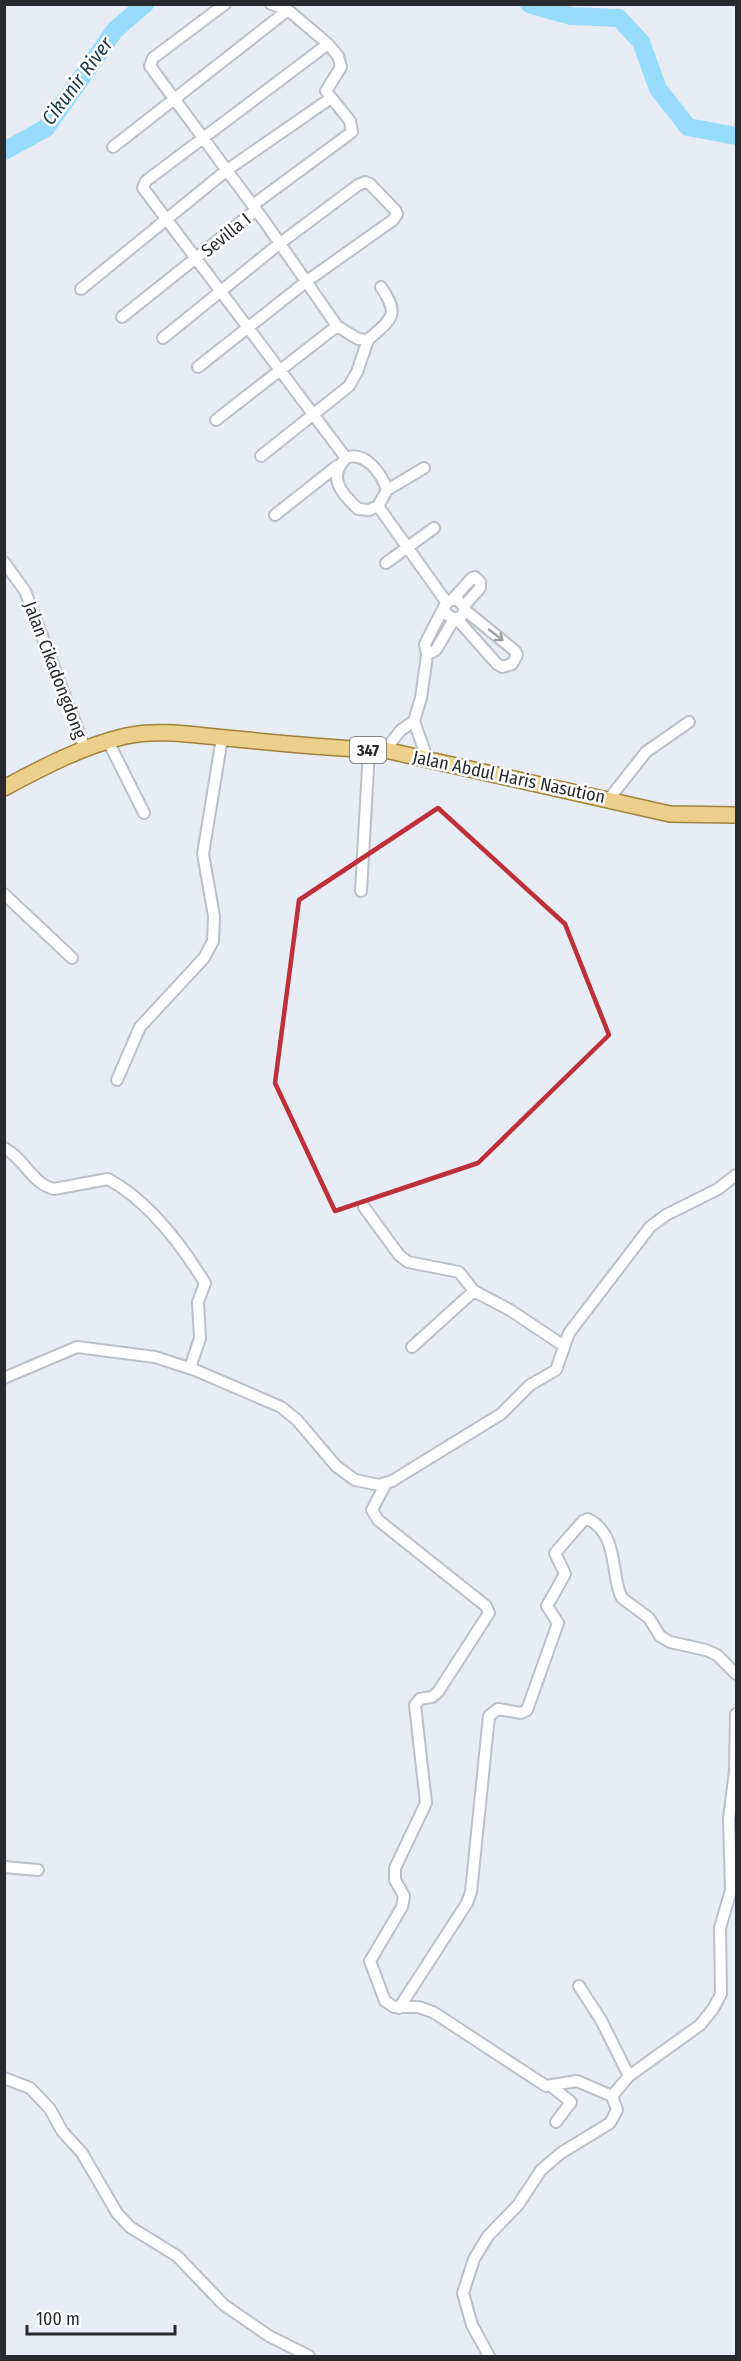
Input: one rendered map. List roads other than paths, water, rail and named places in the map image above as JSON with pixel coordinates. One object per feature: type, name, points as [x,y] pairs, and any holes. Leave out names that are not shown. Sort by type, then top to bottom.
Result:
[{"type":"main road","name":"Jalan Abdul Haris Nasution","points":[[4,788],[50,763],[85,749],[124,737],[165,732],[386,750],[670,814],[736,815]]},
{"type":"street","points":[[225,4],[151,60],[152,68],[254,207],[337,326],[358,339],[368,340]]},
{"type":"street","points":[[81,289],[162,215],[331,98],[326,92],[339,72],[340,62],[328,44],[288,10],[271,4]]},
{"type":"street","points":[[113,147],[288,10]]},
{"type":"street","points":[[328,44],[144,182],[143,188],[346,458]]},
{"type":"street","name":"Sevilla I","points":[[122,317],[195,260],[254,207],[351,135],[353,129],[350,121],[331,98]]},
{"type":"street","points":[[163,338],[279,243],[362,183],[370,184],[395,210],[395,218],[307,281],[198,367]]},
{"type":"street","points":[[261,456],[314,416],[353,380],[368,340],[389,321],[394,312],[392,304],[381,288]]},
{"type":"street","points":[[216,420],[337,326]]},
{"type":"street","points":[[275,515],[352,455],[362,457],[381,475],[387,490]]},
{"type":"street","points":[[338,466],[336,480],[354,505],[364,510],[378,506],[387,490],[424,468]]},
{"type":"street","points":[[378,506],[448,604],[446,614],[455,619],[497,664],[502,667],[512,664],[516,658],[515,651],[464,608],[461,602],[448,604]]},
{"type":"street","points":[[386,563],[434,528]]},
{"type":"street","name":"Jalan Cikadongdong","points":[[4,562],[25,591],[85,749]]},
{"type":"street","points":[[427,655],[436,650],[455,619],[480,588],[480,582],[475,578],[472,578],[448,604],[425,644],[427,655],[421,698],[414,721],[427,758]]},
{"type":"street","points":[[386,750],[401,730],[414,721]]},
{"type":"street","points":[[609,799],[646,752],[689,722]]},
{"type":"street","points":[[117,1080],[140,1028],[204,958],[213,941],[213,908],[203,861],[222,738]]},
{"type":"street","points":[[109,743],[144,813]]},
{"type":"street","points":[[361,891],[369,750]]},
{"type":"street","points":[[4,894],[72,958]]},
{"type":"street","points":[[4,1148],[18,1157],[46,1187],[54,1189],[108,1179],[157,1219],[188,1256],[205,1283],[198,1302],[200,1338],[190,1368]]},
{"type":"street","points":[[4,1378],[77,1347],[148,1356],[190,1368],[286,1410],[336,1466],[355,1480],[366,1484],[386,1483],[496,1417],[530,1385],[551,1375],[560,1365],[569,1333],[650,1227],[666,1215],[718,1189],[736,1174]]},
{"type":"street","points":[[364,1207],[399,1255],[414,1264],[459,1272],[474,1291],[510,1310],[564,1346]]},
{"type":"street","points":[[412,1347],[474,1291]]},
{"type":"street","points":[[386,1483],[372,1510],[378,1520],[486,1606],[489,1613],[438,1692],[432,1697],[420,1699],[415,1705],[425,1806],[395,1868],[395,1880],[404,1896],[402,1907],[370,1961],[385,2001],[399,2008],[418,2007],[433,2012],[542,2083],[551,2086],[571,2102],[556,2122]]},
{"type":"street","points":[[399,2008],[469,1898],[489,1716],[498,1709],[521,1713],[526,1710],[558,1623],[547,1606],[565,1574],[555,1553],[583,1521],[588,1519],[597,1526],[611,1548],[622,1598],[649,1618],[660,1636],[670,1642],[712,1652],[736,1674]]},
{"type":"street","points":[[612,2096],[629,2076],[700,2025],[714,2009],[721,1994],[720,1928],[731,1890],[729,1819],[735,1771],[736,1714]]},
{"type":"street","points":[[4,1867],[38,1870]]},
{"type":"street","points":[[579,1986],[601,2020],[629,2076]]},
{"type":"street","points":[[4,2078],[30,2088],[50,2109],[62,2131],[82,2153],[117,2213],[130,2227],[177,2256],[224,2305],[269,2336],[309,2356]]},
{"type":"street","points":[[489,2356],[472,2325],[463,2293],[474,2259],[488,2236],[518,2205],[541,2170],[561,2153],[610,2123],[617,2110],[612,2096],[577,2081],[551,2086]]},
{"type":"waterway","name":"Cikunir River","points":[[4,151],[46,128],[115,30],[145,4]]},
{"type":"waterway","name":"Cikunir River","points":[[529,4],[571,16],[619,18],[641,42],[658,89],[688,127],[736,136]]}]
